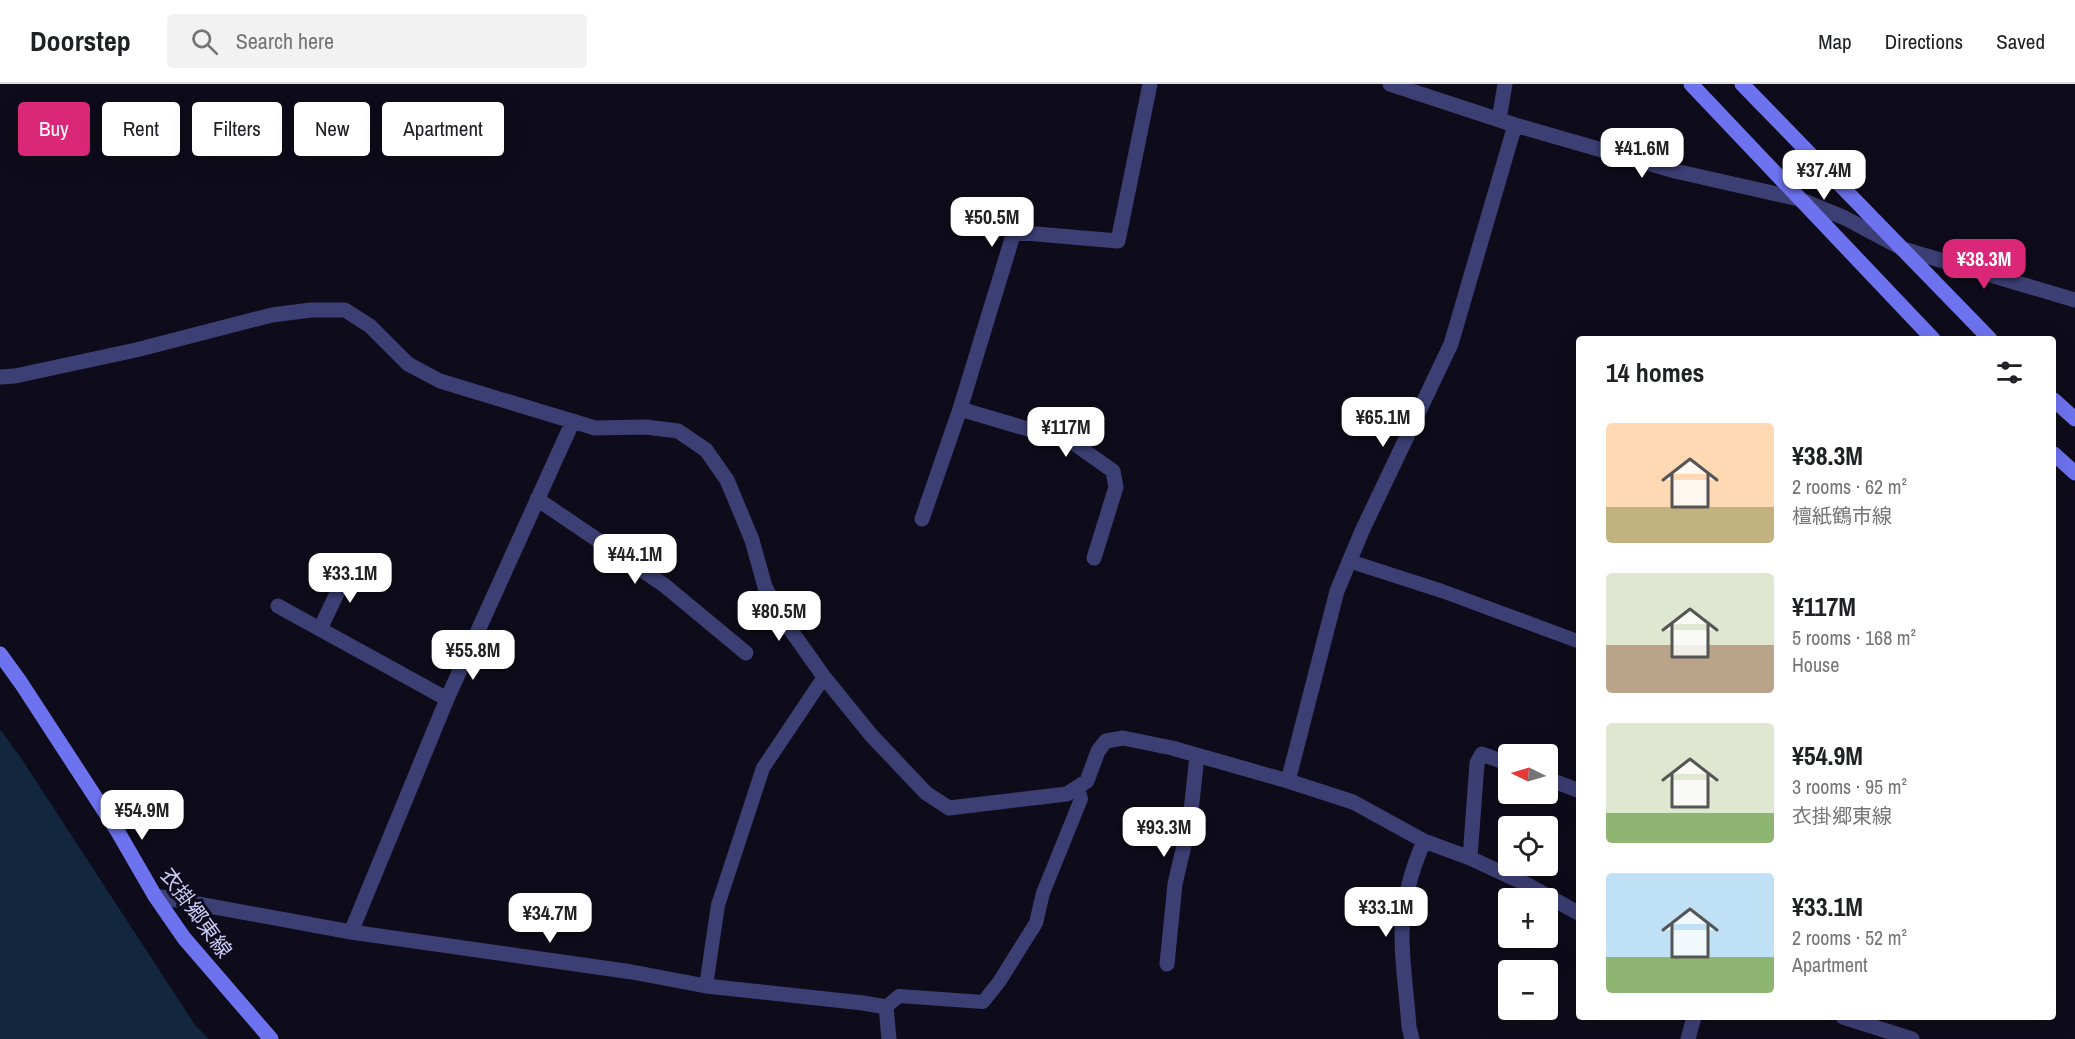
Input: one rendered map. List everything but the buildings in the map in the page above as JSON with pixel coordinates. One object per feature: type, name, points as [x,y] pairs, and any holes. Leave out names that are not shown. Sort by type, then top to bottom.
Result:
[{"type":"main road","points":[[1691,84],[1930,336]]},
{"type":"main road","points":[[1742,84],[1987,336]]},
{"type":"main road","points":[[2056,402],[2075,419]]},
{"type":"main road","points":[[2056,456],[2075,473]]},
{"type":"main road","name":"衣掛郷東線","points":[[0,654],[21,682],[105,812],[155,896],[184,938],[271,1039]]},
{"type":"street","points":[[922,519],[960,409],[1014,232],[1118,241],[1150,84]]},
{"type":"street","points":[[1390,84],[1515,125],[1675,171],[1799,199],[1845,218],[1903,249],[2075,300]]},
{"type":"street","points":[[1499,120],[1505,84]]},
{"type":"street","points":[[1288,781],[1337,591],[1362,531],[1451,344],[1515,125]]},
{"type":"street","points":[[0,377],[15,376],[136,350],[272,315],[311,310],[345,310],[370,326],[408,364],[440,381],[595,428],[646,427],[678,431],[706,450],[727,480],[752,540],[765,587],[785,622],[824,677],[871,735],[926,793],[949,808],[1067,794],[1087,780],[1098,751],[1106,741],[1123,738],[1172,748],[1353,802],[1424,841],[1470,858],[1576,911]]},
{"type":"street","points":[[960,409],[1072,442],[1113,471],[1116,487],[1094,558]]},
{"type":"street","points":[[351,932],[447,699],[573,421]]},
{"type":"street","points":[[537,499],[664,585],[746,652]]},
{"type":"street","points":[[320,629],[350,566]]},
{"type":"street","points":[[278,606],[447,699]]},
{"type":"street","points":[[1470,858],[1476,763],[1482,753],[1498,760]]},
{"type":"street","points":[[1167,964],[1175,884],[1190,820],[1197,756]]},
{"type":"street","points":[[1558,783],[1576,790]]},
{"type":"street","points":[[1412,1039],[1409,1027],[1402,935],[1405,901],[1414,864],[1424,841]]},
{"type":"street","points":[[155,896],[351,932],[632,972],[706,986],[886,1007],[889,1039]]},
{"type":"street","points":[[1688,1039],[1694,1020]]},
{"type":"street","points":[[1852,1020],[1912,1039]]},
{"type":"lane","points":[[1349,561],[1452,595],[1576,641]]},
{"type":"lane","points":[[706,986],[718,905],[763,768],[824,677]]},
{"type":"lane","points":[[886,1007],[899,996],[983,1002],[999,982],[1036,923],[1043,893],[1082,799],[1078,788]]},
{"type":"water","points":[[0,729],[195,1025],[209,1039],[0,1039]]}]
